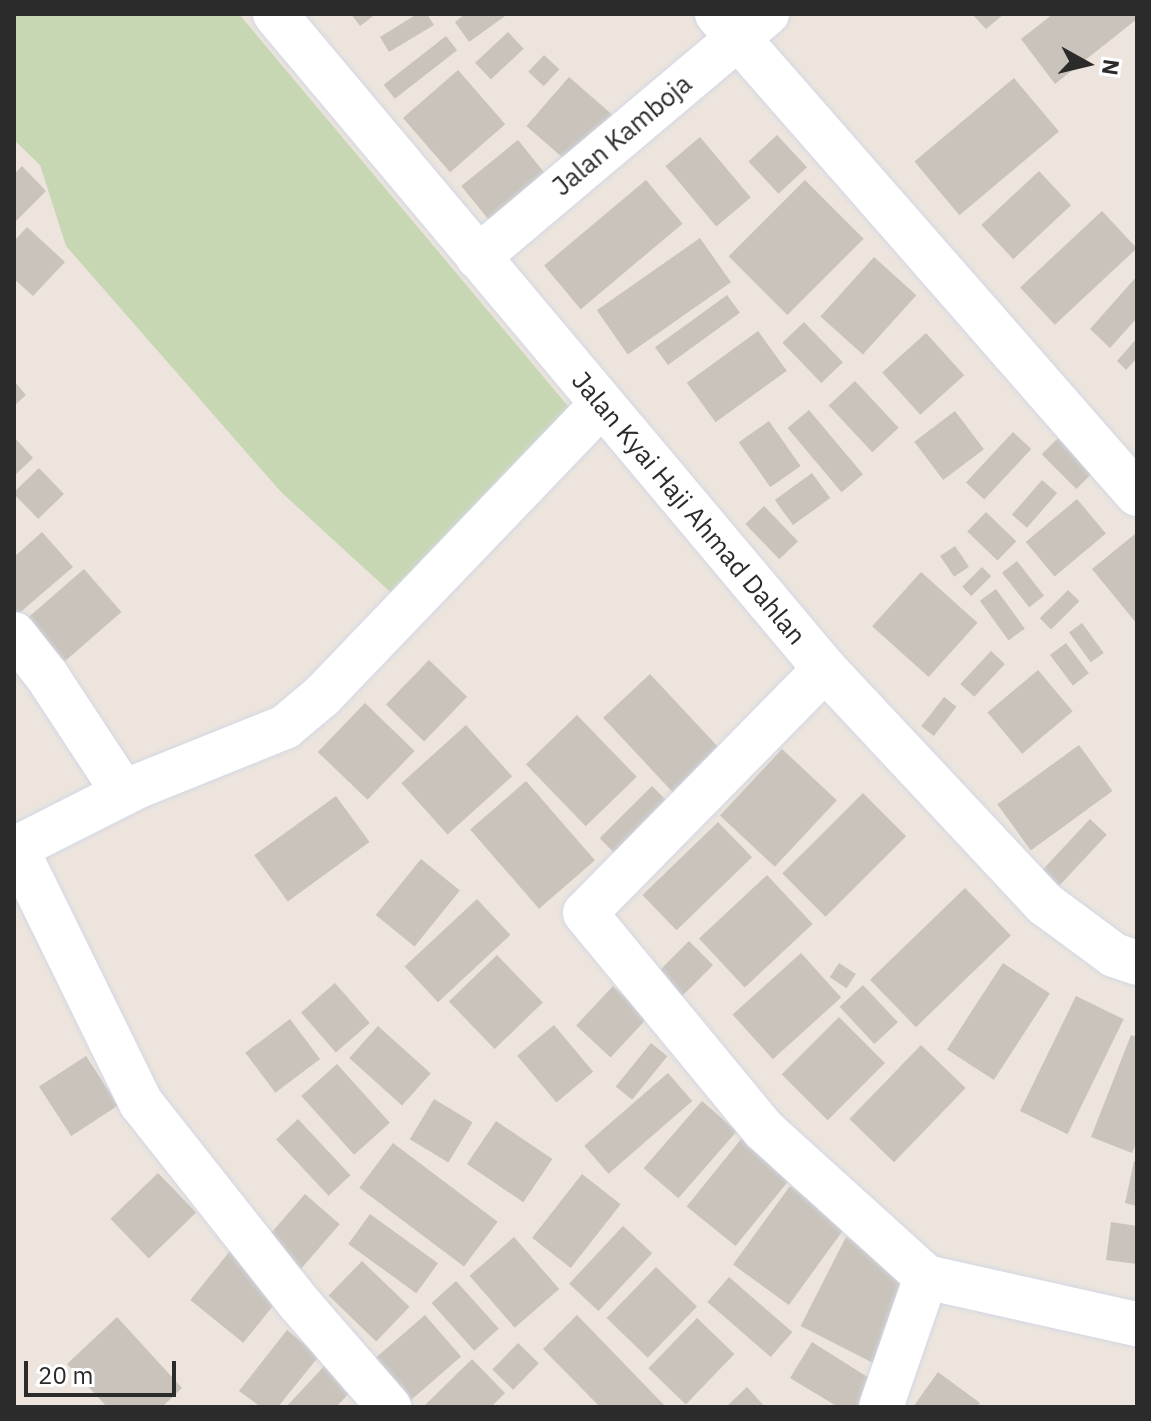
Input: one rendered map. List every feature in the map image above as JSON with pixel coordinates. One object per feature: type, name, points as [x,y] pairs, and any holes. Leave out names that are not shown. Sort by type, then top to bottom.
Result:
[{"type":"street","name":"Jalan Kyai Haji Ahmad Dahlan","points":[[275,14],[825,669],[1045,904],[1114,955],[1137,963]]},
{"type":"street","name":"Jalan Kamboja","points":[[478,257],[741,22]]},
{"type":"street","points":[[741,22],[1137,494]]},
{"type":"street","points":[[389,1407],[299,1303],[141,1103],[15,848],[208,755],[285,727],[322,696],[601,405]]},
{"type":"street","points":[[14,634],[47,676],[124,793]]},
{"type":"street","points":[[825,669],[585,913],[764,1130],[926,1277],[1137,1324]]},
{"type":"street","points":[[881,1407],[926,1277]]},
{"type":"green space","points":[[14,14],[239,14],[583,424],[399,600],[281,492],[66,246],[40,165],[14,140]]},
{"type":"building","points":[[351,14],[376,14],[360,26]]},
{"type":"building","points":[[417,14],[427,14],[434,25],[389,52],[380,37]]},
{"type":"building","points":[[465,14],[508,14],[469,42],[455,22]]},
{"type":"building","points":[[972,14],[1004,14],[986,29]]},
{"type":"building","points":[[1053,14],[1137,14],[1137,19],[1055,84],[1021,39]]},
{"type":"building","points":[[508,32],[524,49],[491,80],[475,63]]},
{"type":"building","points":[[446,36],[457,50],[395,99],[384,85]]},
{"type":"building","points":[[544,55],[559,69],[544,86],[528,72]]},
{"type":"building","points":[[458,70],[505,124],[450,172],[403,118]]},
{"type":"building","points":[[569,77],[612,114],[569,163],[526,126]]},
{"type":"building","points":[[1014,78],[1059,132],[959,215],[914,162]]},
{"type":"building","points":[[777,135],[807,167],[778,194],[748,162]]},
{"type":"building","points":[[700,137],[751,198],[716,226],[666,166]]},
{"type":"building","points":[[518,140],[550,180],[493,226],[461,186]]},
{"type":"building","points":[[22,166],[46,191],[14,223],[14,174]]},
{"type":"building","points":[[1039,171],[1071,205],[1013,259],[981,225]]},
{"type":"building","points":[[646,180],[683,224],[581,309],[544,265]]},
{"type":"building","points":[[805,180],[864,239],[787,315],[729,256]]},
{"type":"building","points":[[1102,211],[1137,248],[1055,325],[1020,287]]},
{"type":"building","points":[[27,227],[65,262],[33,296],[14,279],[14,241]]},
{"type":"building","points":[[700,238],[731,282],[628,355],[597,310]]},
{"type":"building","points":[[874,257],[916,295],[863,355],[820,316]]},
{"type":"building","points":[[1137,276],[1137,318],[1110,348],[1090,329]]},
{"type":"building","points":[[727,295],[740,313],[668,365],[655,347]]},
{"type":"building","points":[[804,322],[843,362],[821,383],[782,343]]},
{"type":"building","points":[[758,331],[787,371],[716,422],[687,383]]},
{"type":"building","points":[[926,333],[964,375],[920,415],[882,372]]},
{"type":"building","points":[[1137,338],[1137,358],[1126,370],[1117,361]]},
{"type":"building","points":[[14,381],[26,395],[14,406]]},
{"type":"building","points":[[855,381],[899,428],[872,452],[829,406]]},
{"type":"building","points":[[809,410],[863,474],[842,492],[788,428]]},
{"type":"building","points":[[955,411],[984,449],[943,480],[914,442]]},
{"type":"building","points":[[769,421],[801,466],[770,487],[739,442]]},
{"type":"building","points":[[1013,432],[1031,449],[984,500],[966,482]]},
{"type":"building","points":[[14,437],[33,458],[14,476]]},
{"type":"building","points":[[1058,438],[1093,473],[1076,489],[1042,454]]},
{"type":"building","points":[[39,468],[64,494],[38,519],[14,492]]},
{"type":"building","points":[[812,473],[830,498],[793,525],[775,500]]},
{"type":"building","points":[[1042,480],[1057,493],[1027,528],[1012,515]]},
{"type":"building","points":[[1077,499],[1106,533],[1055,577],[1026,542]]},
{"type":"building","points":[[764,506],[798,541],[779,559],[745,524]]},
{"type":"building","points":[[986,512],[1016,541],[997,561],[967,531]]},
{"type":"building","points":[[42,532],[73,567],[17,615],[14,612],[14,557]]},
{"type":"building","points":[[1135,534],[1137,536],[1137,624],[1092,569]]},
{"type":"building","points":[[955,546],[969,567],[954,577],[940,556]]},
{"type":"building","points":[[1017,561],[1044,596],[1029,607],[1002,573]]},
{"type":"building","points":[[982,567],[991,576],[971,596],[962,587]]},
{"type":"building","points":[[84,569],[121,612],[58,667],[21,624]]},
{"type":"building","points":[[921,572],[977,623],[929,677],[872,626]]},
{"type":"building","points":[[996,589],[1025,629],[1009,640],[980,601]]},
{"type":"building","points":[[1068,590],[1079,601],[1051,630],[1040,618]]},
{"type":"building","points":[[1082,623],[1104,653],[1091,662],[1069,632]]},
{"type":"building","points":[[1066,643],[1089,673],[1073,685],[1050,655]]},
{"type":"building","points":[[991,651],[1005,664],[974,697],[960,684]]},
{"type":"building","points":[[429,660],[467,697],[424,741],[386,705]]},
{"type":"building","points":[[1038,670],[1073,711],[1022,754],[987,712]]},
{"type":"building","points":[[650,674],[720,749],[673,793],[603,718]]},
{"type":"building","points":[[944,697],[957,707],[934,736],[921,726]]},
{"type":"building","points":[[365,703],[415,751],[367,800],[318,752]]},
{"type":"building","points":[[577,715],[637,777],[586,826],[526,764]]},
{"type":"building","points":[[466,725],[512,776],[448,834],[401,783]]},
{"type":"building","points":[[1079,745],[1113,791],[1031,850],[997,804]]},
{"type":"building","points":[[782,749],[837,800],[775,867],[720,816]]},
{"type":"building","points":[[526,781],[595,860],[539,909],[470,830]]},
{"type":"building","points":[[652,786],[677,811],[624,863],[600,838]]},
{"type":"building","points":[[863,793],[906,836],[826,917],[782,874]]},
{"type":"building","points":[[336,796],[370,842],[288,901],[254,855]]},
{"type":"building","points":[[1090,819],[1107,835],[1054,892],[1037,876]]},
{"type":"building","points":[[718,822],[752,857],[677,930],[642,895]]},
{"type":"building","points":[[421,859],[460,890],[415,946],[376,915]]},
{"type":"building","points":[[767,875],[813,924],[745,987],[699,938]]},
{"type":"building","points":[[965,888],[1011,935],[916,1027],[870,980]]},
{"type":"building","points":[[477,899],[510,935],[438,1002],[405,967]]},
{"type":"building","points":[[689,941],[713,965],[680,998],[656,974]]},
{"type":"building","points":[[801,953],[841,998],[773,1059],[733,1015]]},
{"type":"building","points":[[497,955],[543,1002],[495,1049],[449,1002]]},
{"type":"building","points":[[839,963],[856,974],[847,988],[830,977]]},
{"type":"building","points":[[1003,963],[1050,993],[994,1080],[947,1049]]},
{"type":"building","points":[[335,983],[370,1023],[336,1053],[301,1013]]},
{"type":"building","points":[[863,985],[898,1022],[874,1044],[840,1007]]},
{"type":"building","points":[[613,986],[647,1018],[611,1058],[576,1025]]},
{"type":"building","points":[[1076,996],[1124,1019],[1068,1134],[1020,1111]]},
{"type":"building","points":[[839,1017],[885,1063],[828,1120],[782,1074]]},
{"type":"building","points":[[290,1019],[320,1059],[275,1093],[245,1053]]},
{"type":"building","points":[[554,1025],[593,1072],[556,1103],[517,1056]]},
{"type":"building","points":[[378,1026],[431,1074],[402,1105],[349,1058]]},
{"type":"building","points":[[1131,1035],[1137,1037],[1137,1141],[1132,1153],[1091,1137]]},
{"type":"building","points":[[651,1043],[667,1056],[632,1100],[616,1087]]},
{"type":"building","points":[[921,1045],[966,1088],[894,1162],[849,1119]]},
{"type":"building","points":[[86,1056],[118,1105],[71,1136],[39,1086]]},
{"type":"building","points":[[337,1064],[390,1123],[354,1155],[301,1096]]},
{"type":"building","points":[[668,1073],[692,1101],[609,1174],[584,1146]]},
{"type":"building","points":[[434,1099],[473,1122],[448,1162],[410,1139]]},
{"type":"building","points":[[702,1101],[737,1131],[678,1198],[644,1168]]},
{"type":"building","points":[[298,1119],[351,1175],[329,1196],[276,1139]]},
{"type":"building","points":[[496,1121],[552,1159],[523,1202],[467,1164]]},
{"type":"building","points":[[742,1138],[791,1178],[736,1246],[687,1206]]},
{"type":"building","points":[[393,1143],[498,1222],[464,1267],[359,1188]]},
{"type":"building","points":[[1134,1161],[1137,1162],[1137,1206],[1125,1203]]},
{"type":"building","points":[[158,1173],[196,1213],[149,1258],[111,1219]]},
{"type":"building","points":[[582,1174],[621,1204],[571,1268],[532,1238]]},
{"type":"building","points":[[790,1186],[846,1227],[789,1305],[733,1264]]},
{"type":"building","points":[[305,1194],[340,1224],[298,1272],[263,1242]]},
{"type":"building","points":[[370,1214],[438,1263],[416,1293],[348,1244]]},
{"type":"building","points":[[1111,1222],[1137,1226],[1137,1264],[1106,1260]]},
{"type":"building","points":[[623,1226],[652,1253],[598,1311],[569,1284]]},
{"type":"building","points":[[514,1237],[559,1289],[515,1328],[469,1276]]},
{"type":"building","points":[[846,1237],[920,1275],[875,1364],[801,1326]]},
{"type":"building","points":[[230,1251],[283,1294],[243,1343],[190,1300]]},
{"type":"building","points":[[362,1261],[409,1307],[376,1341],[329,1296]]},
{"type":"building","points":[[656,1267],[697,1307],[648,1358],[607,1318]]},
{"type":"building","points":[[729,1277],[792,1332],[771,1357],[707,1302]]},
{"type":"building","points":[[456,1281],[499,1329],[474,1351],[431,1303]]},
{"type":"building","points":[[425,1315],[461,1357],[403,1407],[365,1367]]},
{"type":"building","points":[[577,1315],[666,1407],[600,1407],[543,1349]]},
{"type":"building","points":[[117,1317],[182,1388],[162,1407],[107,1407],[67,1364]]},
{"type":"building","points":[[697,1318],[734,1354],[686,1404],[648,1368]]},
{"type":"building","points":[[287,1330],[319,1356],[278,1407],[261,1407],[239,1391]]},
{"type":"building","points":[[812,1342],[885,1388],[873,1407],[838,1407],[790,1378]]},
{"type":"building","points":[[518,1343],[539,1363],[513,1390],[492,1370]]},
{"type":"building","points":[[472,1359],[505,1393],[491,1407],[423,1407]]},
{"type":"building","points":[[328,1362],[355,1387],[336,1407],[286,1407]]},
{"type":"building","points":[[938,1372],[980,1403],[977,1407],[913,1407]]},
{"type":"building","points":[[747,1387],[765,1407],[726,1407]]}]
